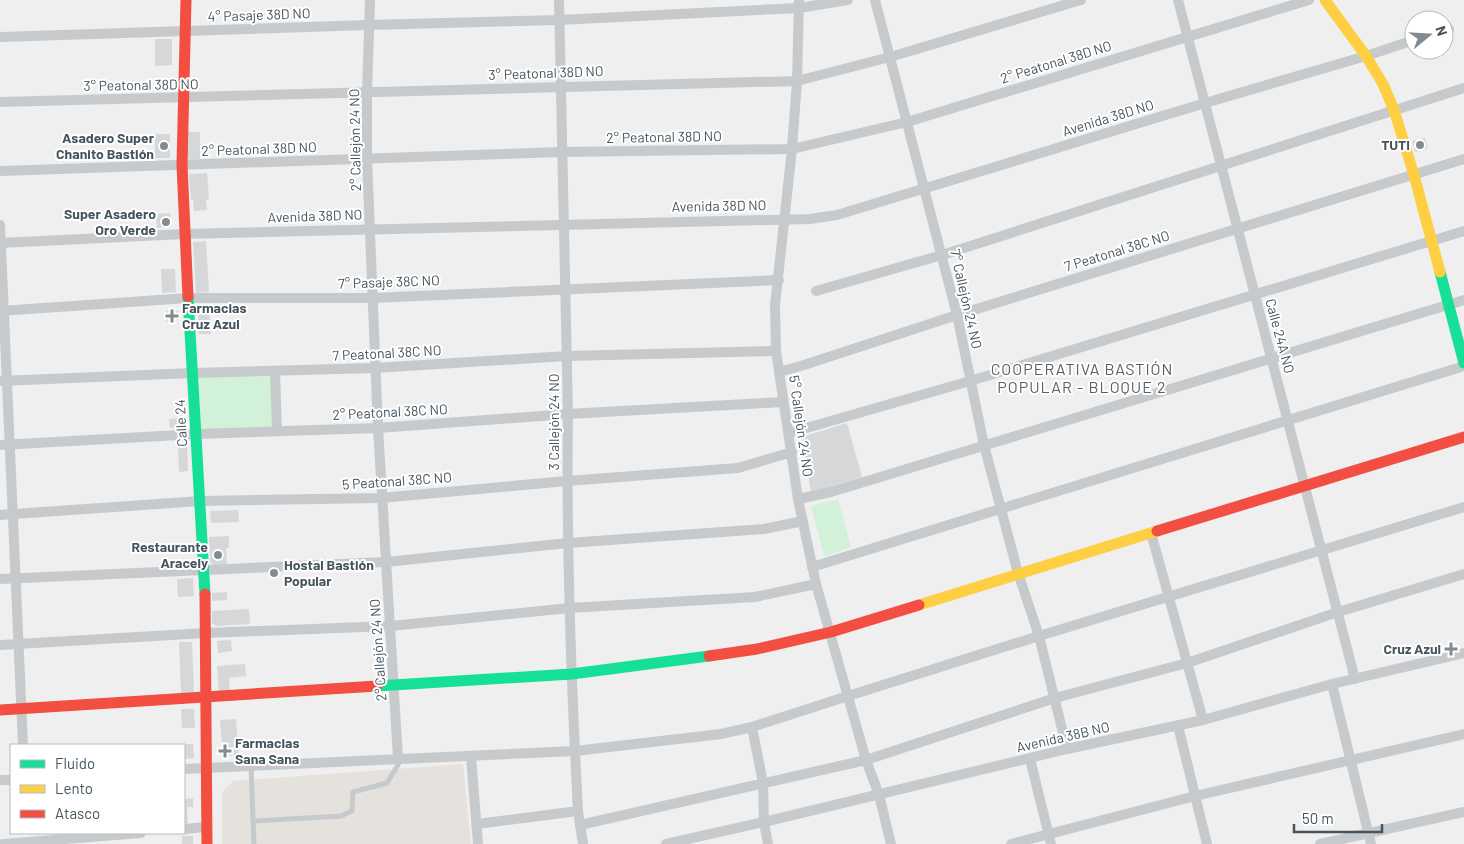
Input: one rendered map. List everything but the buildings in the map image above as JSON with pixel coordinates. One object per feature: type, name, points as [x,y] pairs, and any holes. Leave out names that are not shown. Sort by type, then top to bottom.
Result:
[{"type":"street","name":"Calle 24","points":[[186,0],[182,165],[184,234],[194,373],[204,569],[207,844]]},
{"type":"street","name":"2° Callejón 24 NO","points":[[370,0],[367,159],[372,298],[381,498],[400,759]]},
{"type":"street","name":"3 Callejón 24 NO","points":[[559,0],[566,288],[569,608],[574,751],[582,844]]},
{"type":"street","name":"4° Pasaje 38D NO","points":[[0,37],[559,20],[848,0]]},
{"type":"street","name":"7° Callejón 24 NO","points":[[875,0],[942,255],[984,445],[1018,573],[1039,636],[1068,750]]},
{"type":"street","name":"3° Peatonal 38D NO","points":[[0,102],[797,81],[890,57],[1081,0]]},
{"type":"street","name":"Calle 24A NO","points":[[1178,0],[1355,679]]},
{"type":"street","name":"2° Peatonal 38D NO","points":[[0,171],[562,152],[792,149],[907,122],[1308,0]]},
{"type":"street","points":[[812,567],[1001,510],[1464,364],[1414,175],[1394,110],[1383,84],[1328,1]]},
{"type":"street","name":"5° Callejón 24 NO","points":[[799,4],[797,81],[792,149],[775,304],[776,352],[798,499],[812,567],[866,760],[879,795],[891,844]]},
{"type":"street","name":"Avenida 38D NO","points":[[0,243],[184,234],[784,218],[810,219],[837,215],[1404,43]]},
{"type":"street","points":[[816,291],[942,255],[1464,88]]},
{"type":"street","name":"7 Peatonal 38C NO","points":[[779,372],[956,314],[1464,159]]},
{"type":"street","points":[[0,225],[5,444],[13,514],[23,744]]},
{"type":"street","points":[[789,433],[970,381],[1464,231]]},
{"type":"street","name":"7° Pasaje 38C NO","points":[[2,311],[188,298],[372,298],[779,280]]},
{"type":"street","points":[[798,499],[831,492],[1464,300]]},
{"type":"street","name":"7 Peatonal 38C NO","points":[[4,381],[375,368],[567,356],[776,352]]},
{"type":"street","points":[[275,371],[277,431]]},
{"type":"street","name":"2° Peatonal 38C NO","points":[[5,444],[197,434],[378,428],[568,414],[782,402]]},
{"type":"street","points":[[0,710],[572,674],[757,649],[831,632],[1464,437]]},
{"type":"street","name":"5 Peatonal 38C NO","points":[[0,515],[200,501],[381,498],[738,468],[792,452]]},
{"type":"street","points":[[185,769],[574,751],[721,734],[752,727],[1039,636],[1464,507]]},
{"type":"street","points":[[0,579],[386,562],[568,543],[764,528],[803,521]]},
{"type":"street","points":[[1151,533],[1203,720]]},
{"type":"street","points":[[580,825],[866,760],[1055,698],[1187,663],[1338,612],[1464,574]]},
{"type":"street","points":[[0,645],[206,633],[390,626],[569,608],[755,596],[816,584]]},
{"type":"street","name":"Avenida 38B NO","points":[[666,844],[1178,726],[1332,684],[1464,653]]},
{"type":"street","points":[[1332,684],[1370,844]]},
{"type":"street","points":[[1178,726],[1207,844]]},
{"type":"street","points":[[752,727],[763,783],[764,822],[768,844]]},
{"type":"street","points":[[1011,844],[1050,839],[1195,796],[1464,734]]},
{"type":"street","points":[[470,757],[478,844]]},
{"type":"street","points":[[1030,759],[1050,839]]},
{"type":"street","points":[[477,824],[578,811]]},
{"type":"street","points":[[1320,844],[1464,812]]},
{"type":"street","points":[[185,829],[206,827]]},
{"type":"street","points":[[3,844],[25,840],[124,834]]},
{"type":"lane","points":[[253,821],[342,816],[348,814],[352,811],[353,792],[387,783],[400,759]]},
{"type":"lane","points":[[251,766],[254,844]]},
{"type":"shaded area","points":[[463,764],[471,844],[222,844],[222,792],[233,781]]},
{"type":"green space","points":[[271,374],[272,426],[201,429],[197,377]]},
{"type":"green space","points":[[838,499],[851,547],[824,556],[811,506]]},
{"type":"traffic: fast","points":[[1440,272],[1464,363]]},
{"type":"traffic: fast","points":[[188,297],[205,594]]},
{"type":"traffic: fast","points":[[377,686],[572,674],[709,656]]},
{"type":"traffic: slow","points":[[1325,0],[1366,56],[1383,84],[1394,110],[1440,272]]},
{"type":"traffic: slow","points":[[919,605],[1157,531]]},
{"type":"traffic: jam","points":[[186,0],[182,165],[188,297]]},
{"type":"traffic: jam","points":[[1157,531],[1464,437]]},
{"type":"traffic: jam","points":[[205,594],[207,844]]},
{"type":"traffic: jam","points":[[709,656],[757,649],[831,632],[919,605]]},
{"type":"traffic: jam","points":[[0,710],[377,686]]},
{"type":"place","name":"TUTI","points":[[1420,145]]},
{"type":"place","name":"Asadero Super Chanito Bastión","points":[[164,146]]},
{"type":"place","name":"Super Asadero Oro Verde","points":[[166,222]]},
{"type":"place","name":"Farmacias Cruz Azul","points":[[172,316]]},
{"type":"place","name":"Restaurante Aracely","points":[[218,555]]},
{"type":"place","name":"Hostal Bastión Popular","points":[[274,573]]},
{"type":"place","name":"Cruz Azul","points":[[1451,649]]},
{"type":"place","name":"Farmacias Sana Sana","points":[[225,751]]},
{"type":"district","name":"COOPERATIVA BASTIÓN POPULAR - BLOQUE 2","points":[[1082,378]]}]
